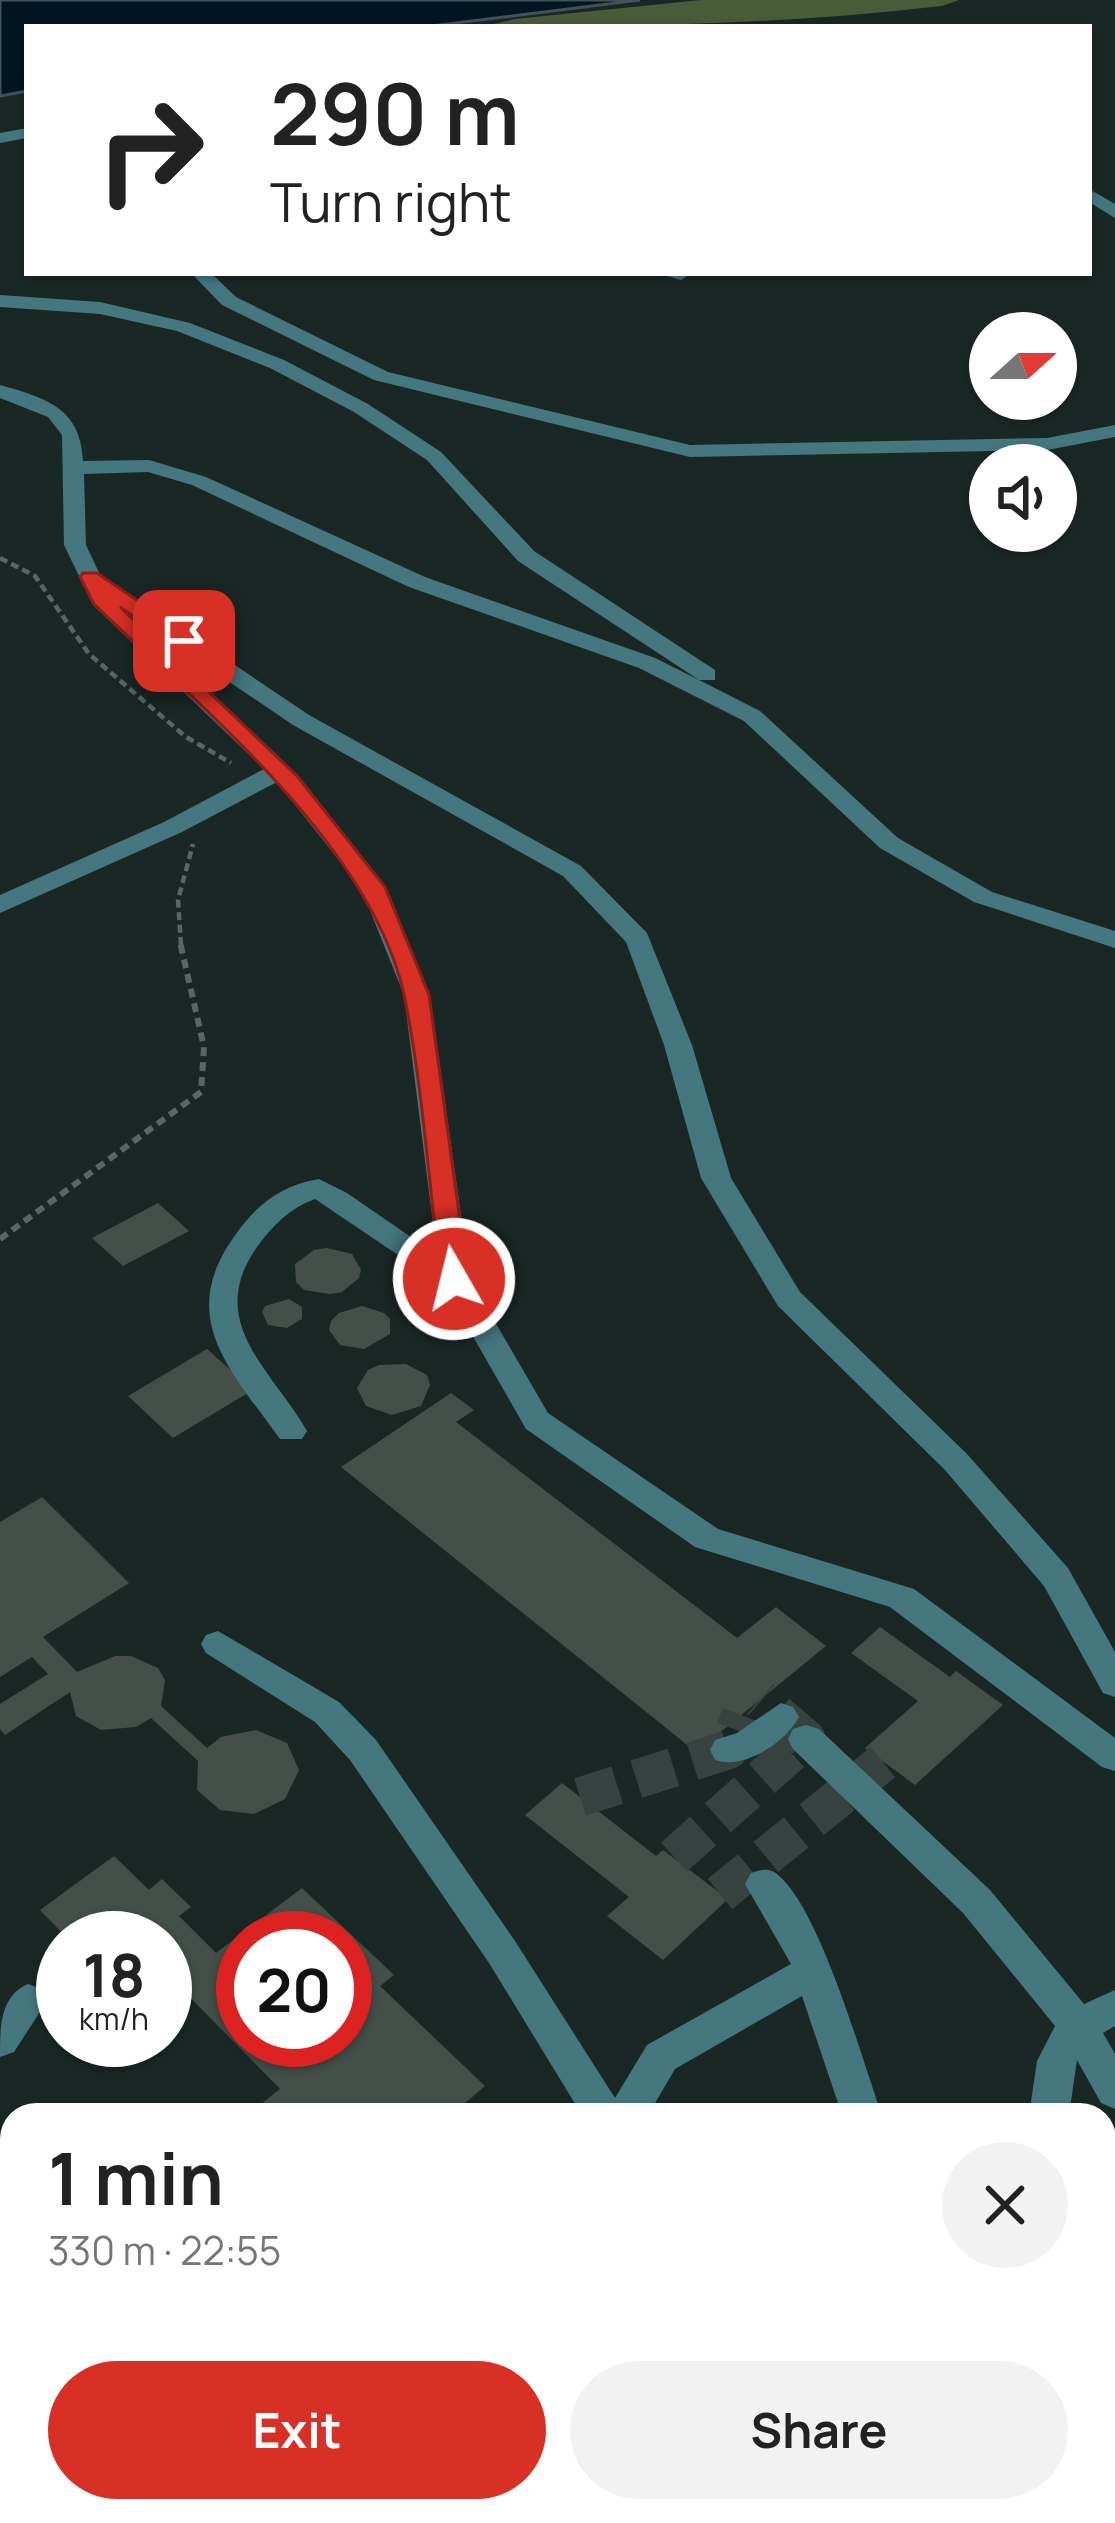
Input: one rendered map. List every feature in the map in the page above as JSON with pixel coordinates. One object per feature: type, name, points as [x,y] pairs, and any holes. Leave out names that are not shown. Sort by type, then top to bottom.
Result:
[{"type":"lane","points":[[203,276],[229,301],[381,376],[690,451],[1047,444],[1115,431]]},
{"type":"lane","points":[[0,301],[100,308],[183,328],[277,364],[361,409],[434,456],[526,556],[589,601],[700,668],[890,843],[983,897],[1115,940]]},
{"type":"lane","points":[[0,391],[55,412],[71,434],[76,468],[75,545],[101,600],[280,771],[373,887],[417,995],[454,1279],[537,1420],[707,1538],[902,1598],[1115,1757]]},
{"type":"lane","points":[[76,468],[149,466],[199,481],[417,582],[647,663],[752,716]]},
{"type":"lane","points":[[90,577],[301,720],[572,871],[638,939],[679,1046],[716,1178],[789,1299],[956,1462],[1056,1577],[1115,1684]]},
{"type":"lane","points":[[0,905],[280,771]]},
{"type":"lane","points":[[291,1431],[232,1345],[218,1302],[233,1253],[265,1217],[288,1199],[320,1189],[358,1211],[421,1262],[454,1279]]},
{"type":"lane","points":[[218,1644],[327,1712],[363,1750],[502,1952],[596,2103]]},
{"type":"lane","points":[[728,1750],[794,1728],[957,1877],[1033,1962],[1079,2024],[1115,2091]]},
{"type":"lane","points":[[764,1883],[802,1942],[858,2103]]},
{"type":"lane","points":[[634,2103],[662,2057],[737,2010],[812,1972]]},
{"type":"lane","points":[[0,2040],[28,2001]]},
{"type":"lane","points":[[1050,2103],[1055,2062],[1079,2024],[1115,2007]]},
{"type":"path","points":[[0,558],[34,576],[89,653],[186,737],[215,758],[280,771]]},
{"type":"path","points":[[0,1239],[201,1092],[208,1062],[200,1006],[176,913],[190,851],[209,808]]},
{"type":"green space","points":[[701,0],[959,0],[942,6],[769,21],[494,24]]},
{"type":"water","points":[[0,0],[640,0],[447,24],[24,24],[24,92],[0,96]]},
{"type":"building","points":[[158,1203],[189,1231],[123,1266],[92,1238]]},
{"type":"building","points":[[314,1250],[352,1254],[361,1270],[359,1278],[342,1292],[304,1290],[296,1282],[295,1264]]},
{"type":"building","points":[[289,1299],[302,1307],[302,1319],[287,1328],[268,1325],[262,1312],[265,1306]]},
{"type":"building","points":[[362,1306],[390,1319],[390,1334],[364,1349],[340,1345],[329,1330],[331,1321],[339,1313]]},
{"type":"building","points":[[207,1349],[253,1390],[173,1438],[128,1396]]},
{"type":"building","points":[[406,1364],[427,1375],[430,1385],[421,1406],[392,1415],[366,1406],[357,1388],[368,1370]]},
{"type":"building","points":[[451,1393],[474,1410],[456,1422],[737,1638],[776,1607],[826,1646],[696,1752],[341,1467]]},
{"type":"building","points":[[42,1497],[129,1583],[43,1637],[77,1672],[115,1656],[131,1656],[158,1668],[165,1680],[161,1706],[207,1748],[221,1737],[256,1730],[287,1743],[299,1770],[285,1799],[254,1814],[220,1810],[197,1790],[198,1761],[151,1718],[136,1727],[101,1730],[76,1716],[70,1692],[5,1735],[0,1729],[0,1704],[48,1674],[32,1657],[0,1677],[0,1522]]},
{"type":"building","points":[[880,1627],[950,1677],[956,1671],[1003,1705],[915,1785],[865,1748],[918,1701],[851,1653]]},
{"type":"building","points":[[562,1783],[656,1856],[663,1850],[728,1899],[663,1960],[607,1916],[629,1897],[525,1815]]},
{"type":"building","points":[[114,1856],[149,1890],[162,1879],[191,1907],[186,1911],[40,1910]]},
{"type":"building","points":[[302,1888],[326,1911],[272,1911]]},
{"type":"building","points":[[192,1929],[216,1953],[216,2024],[192,1999]]},
{"type":"building","points":[[372,1954],[394,1975],[380,1986],[485,2086],[465,2103],[262,2103],[280,2089],[258,2067],[372,2067]]},
{"type":"tunnel","points":[[674,1857],[806,1739],[760,1699]]},
{"type":"tunnel","points":[[580,1797],[728,1750],[741,1715]]},
{"type":"tunnel","points":[[720,1894],[883,1762]]},
{"type":"route","points":[[184,641],[90,577],[101,600],[289,780],[373,887],[417,995],[454,1279]]}]
